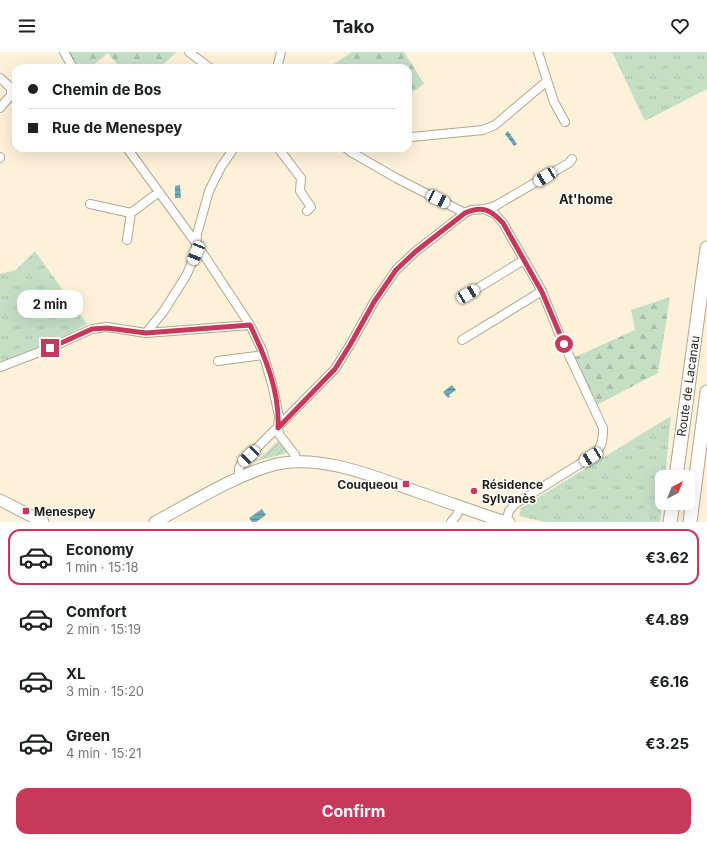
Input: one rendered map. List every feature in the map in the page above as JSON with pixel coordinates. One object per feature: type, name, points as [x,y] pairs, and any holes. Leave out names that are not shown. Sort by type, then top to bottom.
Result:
[{"type":"main road","name":"Route de Lacanau","points":[[677,470],[707,248]]},
{"type":"main road","name":"Route de Lacanau","points":[[690,522],[707,392]]},
{"type":"main road","points":[[670,522],[672,510]]},
{"type":"street","points":[[64,52],[71,64]]},
{"type":"street","points":[[189,52],[205,64]]},
{"type":"street","points":[[278,64],[281,52]]},
{"type":"street","points":[[538,52],[554,102],[565,122]]},
{"type":"street","points":[[0,78],[12,88],[11,95],[0,108]]},
{"type":"street","points":[[412,137],[483,130],[495,125],[547,81]]},
{"type":"street","points":[[130,152],[196,243],[250,325],[263,355],[275,399],[279,416],[279,434],[295,455],[298,462]]},
{"type":"street","points":[[146,333],[163,312],[186,276],[196,253],[197,234],[209,191],[231,152]]},
{"type":"street","points":[[281,152],[301,178],[300,191],[311,207],[307,210]]},
{"type":"street","points":[[351,152],[396,178],[465,213]]},
{"type":"street","points":[[238,479],[239,468],[242,463],[335,369],[374,302],[396,270],[415,252],[465,213],[471,210],[496,206],[532,186],[569,163],[572,159]]},
{"type":"street","points":[[127,240],[131,213],[159,192]]},
{"type":"street","points":[[90,204],[131,213]]},
{"type":"street","points":[[155,522],[238,479],[274,465],[298,462],[322,464],[350,470],[502,521],[511,507],[591,457],[599,450],[603,439],[603,428],[560,336],[542,292],[503,223],[495,214],[484,209]]},
{"type":"street","points":[[468,294],[524,260]]},
{"type":"street","points":[[462,340],[542,292]]},
{"type":"street","points":[[0,367],[50,348],[92,329],[107,328],[146,333],[250,325]]},
{"type":"street","points":[[218,361],[263,355]]},
{"type":"street","points":[[0,500],[43,522]]},
{"type":"street","points":[[451,522],[457,515],[460,507]]},
{"type":"green space","points":[[68,52],[177,52],[164,64],[117,64],[108,53],[95,64],[74,64]]},
{"type":"green space","points":[[352,52],[404,52],[412,64],[334,64]]},
{"type":"green space","points":[[612,52],[707,52],[707,89],[645,121]]},
{"type":"green space","points":[[412,65],[424,84],[412,92]]},
{"type":"green space","points":[[35,251],[87,324],[71,333],[0,363],[0,274],[16,270]]},
{"type":"green space","points":[[670,297],[658,373],[595,406],[573,358],[635,330],[631,310]]},
{"type":"green space","points":[[671,416],[666,470],[655,470],[655,510],[661,510],[660,522],[545,522],[519,516],[521,508]]},
{"type":"green space","points":[[278,441],[287,453],[249,463],[246,462],[253,455],[258,460]]},
{"type":"water","points":[[508,131],[517,144],[514,146],[505,134]]},
{"type":"water","points":[[180,185],[181,198],[175,198],[175,186]]},
{"type":"water","points":[[452,385],[456,390],[449,395],[450,397],[448,398],[443,392]]},
{"type":"water","points":[[262,509],[266,515],[256,522],[252,522],[249,518]]},
{"type":"place","name":"Couqueou","points":[[406,484]]},
{"type":"place","name":"Résidence Sylvanès","points":[[474,491]]},
{"type":"place","name":"Menespey","points":[[26,511]]},
{"type":"district","name":"At'home","points":[[586,199]]},
{"type":"route","points":[[50,348],[92,329],[107,328],[146,333],[250,325],[262,350],[272,384],[279,416],[278,428],[335,369],[374,302],[396,270],[415,252],[465,213],[478,209],[490,211],[503,223],[542,292],[564,344]]}]
